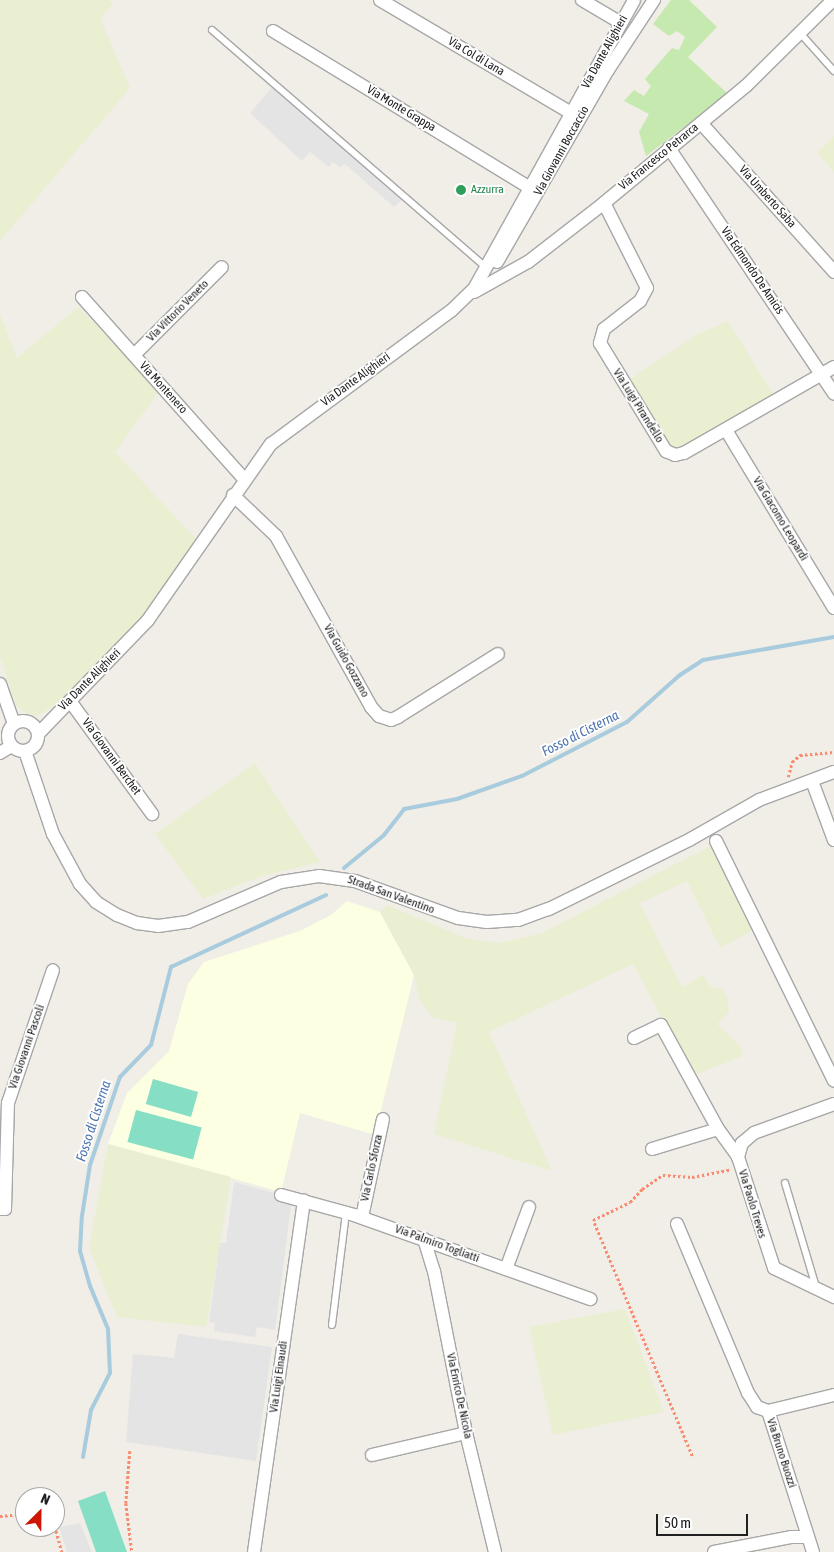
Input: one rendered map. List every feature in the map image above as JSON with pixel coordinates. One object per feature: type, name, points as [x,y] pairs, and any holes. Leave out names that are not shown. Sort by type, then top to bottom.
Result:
[{"type":"street","name":"Via Col di Lana","points":[[380,0],[571,113]]},
{"type":"street","points":[[582,0],[621,23]]},
{"type":"street","name":"Via Dante Alighieri","points":[[25,751],[34,747],[38,734],[148,620],[244,479],[281,434],[470,295],[486,271],[528,187],[634,0]]},
{"type":"street","name":"Via Giovanni Boccaccio","points":[[486,271],[507,248],[608,70],[654,0]]},
{"type":"street","name":"Via Francesco Petrarca","points":[[470,295],[528,262],[604,203],[668,148],[755,78],[833,0]]},
{"type":"street","name":"Via Monte Grappa","points":[[273,31],[528,187]]},
{"type":"street","name":"Via Umberto Saba","points":[[701,123],[834,272]]},
{"type":"street","name":"Via Edmondo De Amicis","points":[[668,148],[834,394]]},
{"type":"street","name":"Via Luigi Pirandello","points":[[604,203],[647,288],[640,301],[604,329],[599,339],[602,349],[668,452],[682,455],[834,367]]},
{"type":"street","name":"Via Vittorio Veneto","points":[[134,355],[222,267]]},
{"type":"street","name":"Via Montenero","points":[[82,297],[244,479]]},
{"type":"street","name":"Via Giacomo Leopardi","points":[[726,430],[834,608]]},
{"type":"street","name":"Via Guido Gozzano","points":[[233,495],[261,519],[281,543],[371,707],[379,716],[391,720],[398,717],[498,654]]},
{"type":"street","points":[[0,684],[14,724],[8,737],[6,749],[25,751]]},
{"type":"street","name":"Via Giovanni Berchet","points":[[70,701],[152,814]]},
{"type":"street","points":[[14,724],[28,722],[38,734]]},
{"type":"street","name":"Strada San Valentino","points":[[25,751],[53,834],[71,871],[90,897],[126,919],[150,925],[180,924],[274,885],[319,876],[367,885],[458,918],[487,922],[518,920],[549,909],[689,840],[759,800],[834,772]]},
{"type":"street","points":[[812,781],[834,840]]},
{"type":"street","points":[[716,841],[834,1081]]},
{"type":"street","name":"Via Giovanni Pascoli","points":[[0,1209],[5,1209],[8,1103],[53,970]]},
{"type":"street","points":[[634,1038],[661,1025],[718,1129],[739,1162]]},
{"type":"street","name":"Via Paolo Treves","points":[[834,1104],[754,1133],[742,1143],[739,1162],[774,1268],[834,1297]]},
{"type":"street","name":"Via Carlo Sforza","points":[[362,1217],[383,1119]]},
{"type":"street","points":[[652,1149],[718,1129]]},
{"type":"street","name":"Via Palmiro Togliatti","points":[[281,1195],[362,1217],[590,1299]]},
{"type":"street","name":"Via Luigi Einaudi","points":[[254,1552],[304,1201]]},
{"type":"street","points":[[506,1269],[529,1207]]},
{"type":"street","points":[[677,1224],[748,1393],[757,1406],[768,1411],[834,1394]]},
{"type":"street","name":"Via Enrico De Nicola","points":[[424,1239],[434,1271],[466,1433],[495,1552]]},
{"type":"street","name":"Via Bruno Buozzi","points":[[768,1411],[813,1552]]},
{"type":"street","points":[[372,1455],[466,1433]]},
{"type":"street","points":[[714,1552],[791,1536],[808,1537]]},
{"type":"lane","points":[[212,30],[486,271]]},
{"type":"lane","points":[[800,33],[834,72]]},
{"type":"lane","points":[[785,1183],[816,1287]]},
{"type":"lane","points":[[332,1325],[346,1212]]},
{"type":"path","points":[[791,787],[787,774],[792,762],[800,755],[834,752]]},
{"type":"path","points":[[692,1456],[593,1220],[630,1202],[642,1189],[663,1175],[692,1177],[739,1162]]},
{"type":"path","points":[[130,1451],[126,1503],[132,1552]]},
{"type":"path","points":[[0,1516],[15,1515]]},
{"type":"path","points":[[58,1537],[62,1552]]},
{"type":"shaded area","points":[[0,0],[110,0],[113,4],[100,18],[130,88],[0,241]]},
{"type":"shaded area","points":[[275,84],[405,197],[394,207],[345,164],[340,167],[333,162],[329,167],[310,152],[302,161],[250,113]]},
{"type":"shaded area","points":[[834,136],[834,172],[817,152]]},
{"type":"shaded area","points":[[78,307],[160,390],[115,452],[196,539],[136,627],[89,677],[53,706],[39,715],[30,716],[16,706],[0,657],[0,315],[17,358]]},
{"type":"shaded area","points":[[728,321],[774,396],[673,452],[627,381],[698,334]]},
{"type":"shaded area","points":[[255,763],[320,862],[262,876],[203,899],[155,834]]},
{"type":"shaded area","points":[[720,841],[762,925],[720,948],[687,881],[640,903],[682,987],[703,975],[712,988],[723,989],[728,999],[729,1012],[717,1024],[740,1046],[742,1056],[693,1076],[633,964],[489,1032],[552,1171],[434,1134],[457,1023],[432,1017],[419,999],[414,975],[380,912],[387,905],[468,939],[501,943],[542,933]]},
{"type":"shaded area","points":[[347,901],[380,912],[414,975],[375,1135],[300,1113],[281,1192],[108,1144],[127,1093],[169,1051],[188,984],[204,962],[300,931],[331,915]]},
{"type":"shaded area","points":[[108,1144],[231,1177],[206,1327],[117,1317],[89,1248]]},
{"type":"shaded area","points":[[234,1182],[292,1198],[275,1330],[257,1327],[255,1337],[214,1331],[215,1323],[209,1322],[220,1243],[226,1243]]},
{"type":"shaded area","points":[[625,1309],[664,1412],[553,1435],[529,1327]]},
{"type":"shaded area","points":[[178,1334],[272,1347],[256,1461],[126,1442],[133,1354],[174,1358]]},
{"type":"shaded area","points":[[80,1523],[92,1552],[67,1552],[62,1537],[65,1537],[65,1526]]},
{"type":"green space","points":[[671,0],[689,0],[717,27],[688,57],[728,94],[646,156],[639,132],[649,114],[624,101],[634,90],[644,96],[651,86],[645,79],[672,48],[679,50],[685,37],[677,31],[669,36],[653,24]]},
{"type":"green space","points":[[153,1079],[198,1092],[191,1117],[146,1104]]},
{"type":"green space","points":[[136,1110],[202,1128],[193,1159],[127,1142]]},
{"type":"green space","points":[[105,1491],[127,1552],[96,1552],[78,1501]]},
{"type":"waterway","name":"Fosso di Cisterna","points":[[344,868],[384,835],[404,809],[457,799],[522,776],[627,722],[680,675],[703,660],[834,637]]},
{"type":"waterway","name":"Fosso di Cisterna","points":[[83,1457],[91,1410],[110,1373],[108,1329],[90,1286],[80,1251],[82,1216],[90,1165],[120,1077],[151,1045],[171,967],[326,895]]},
{"type":"place","name":"Azzurra","points":[[461,190]]}]
